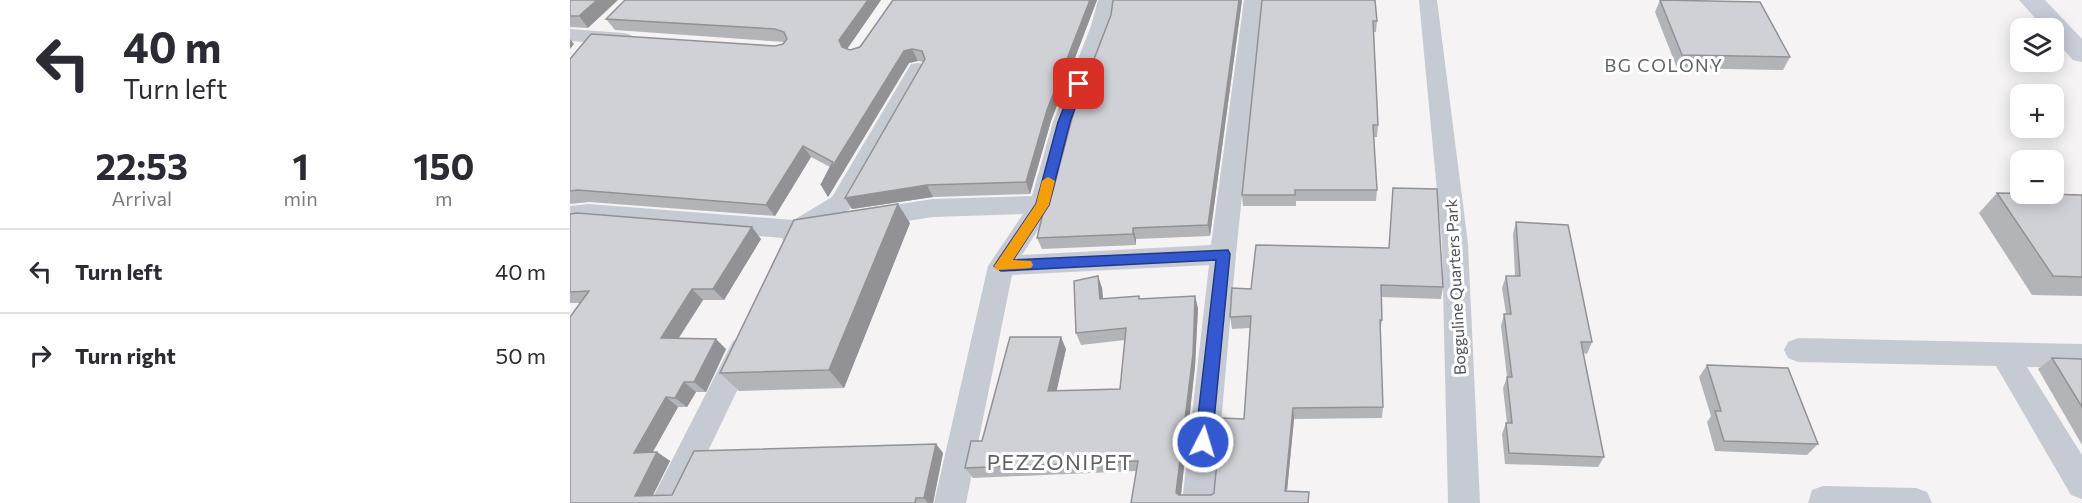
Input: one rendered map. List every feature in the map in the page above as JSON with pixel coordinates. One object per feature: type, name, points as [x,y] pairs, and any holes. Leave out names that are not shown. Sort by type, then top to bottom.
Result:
[{"type":"street","points":[[950,503],[1001,266],[1042,205],[1064,122],[1101,26],[1107,0]]},
{"type":"street","points":[[1198,503],[1223,254],[1253,0]]},
{"type":"street","name":"Bogguline Quarters Park","points":[[1428,0],[1455,244],[1464,503]]},
{"type":"street","points":[[2031,0],[2082,54]]},
{"type":"street","points":[[577,56],[608,22]]},
{"type":"street","points":[[570,35],[640,40]]},
{"type":"street","points":[[784,262],[798,230],[841,203],[918,69]]},
{"type":"street","points":[[570,215],[589,213],[798,230],[933,208],[1042,205]]},
{"type":"street","points":[[1001,266],[1223,254]]},
{"type":"street","points":[[666,503],[714,410],[754,325]]},
{"type":"street","points":[[1797,350],[2082,356]]},
{"type":"street","points":[[2004,354],[2082,484]]},
{"type":"street","points":[[1822,501],[1916,503]]},
{"type":"building","points":[[570,0],[597,0],[579,16],[570,16]]},
{"type":"building","points":[[625,0],[868,0],[839,40],[842,47],[850,50],[860,47],[893,0],[1090,0],[1047,110],[1026,182],[927,185],[845,198],[925,59],[922,51],[912,49],[904,51],[821,185],[833,162],[803,146],[766,205],[570,191],[570,59],[591,34],[775,46],[783,44],[787,39],[784,32],[775,29],[606,19]]},
{"type":"building","points":[[1113,0],[1239,0],[1208,225],[1133,228],[1133,234],[1037,238],[1045,205],[1052,194],[1074,111],[1111,15]]},
{"type":"building","points":[[1262,0],[1375,0],[1377,21],[1373,21],[1378,125],[1373,125],[1377,190],[1295,190],[1295,195],[1242,195]]},
{"type":"building","points":[[1660,0],[1760,2],[1790,57],[1682,55]]},
{"type":"building","points":[[1393,188],[1437,189],[1443,287],[1381,285],[1383,407],[1293,408],[1285,491],[1309,492],[1308,503],[1131,503],[1138,461],[965,468],[971,441],[982,441],[1010,337],[1061,337],[1048,391],[1120,389],[1126,328],[1076,333],[1074,281],[1098,276],[1100,299],[1195,296],[1193,354],[1176,493],[1179,495],[1211,495],[1214,493],[1221,418],[1244,419],[1251,316],[1230,317],[1232,288],[1251,289],[1256,245],[1389,248]]},
{"type":"building","points":[[1997,193],[2010,193],[2010,204],[2064,204],[2064,195],[2082,195],[2082,277],[2053,276]]},
{"type":"building","points":[[898,204],[829,370],[720,373],[794,220]]},
{"type":"building","points":[[570,214],[752,227],[713,289],[692,289],[661,338],[716,339],[694,382],[684,382],[675,398],[666,397],[634,453],[657,452],[635,496],[672,495],[694,451],[936,444],[924,498],[916,498],[915,503],[570,503],[570,317],[589,291],[570,292]]},
{"type":"building","points":[[1516,222],[1568,225],[1592,342],[1581,342],[1604,457],[1509,453],[1506,423],[1512,423],[1507,377],[1512,377],[1504,314],[1511,314],[1506,276],[1520,276]]},
{"type":"building","points":[[2052,358],[2082,359],[2082,407]]},
{"type":"building","points":[[1707,365],[1788,368],[1818,444],[1724,441],[1715,411],[1721,411]]},
{"type":"slow traffic","points":[[1026,265],[1001,266],[1042,205],[1048,181]]},
{"type":"district","name":"BG COLONY","points":[[1664,65]]},
{"type":"district","name":"PEZZONIPET","points":[[1060,461]]},
{"type":"route","points":[[1079,84],[1064,122],[1042,205],[1001,266],[1223,254],[1203,442]]}]
